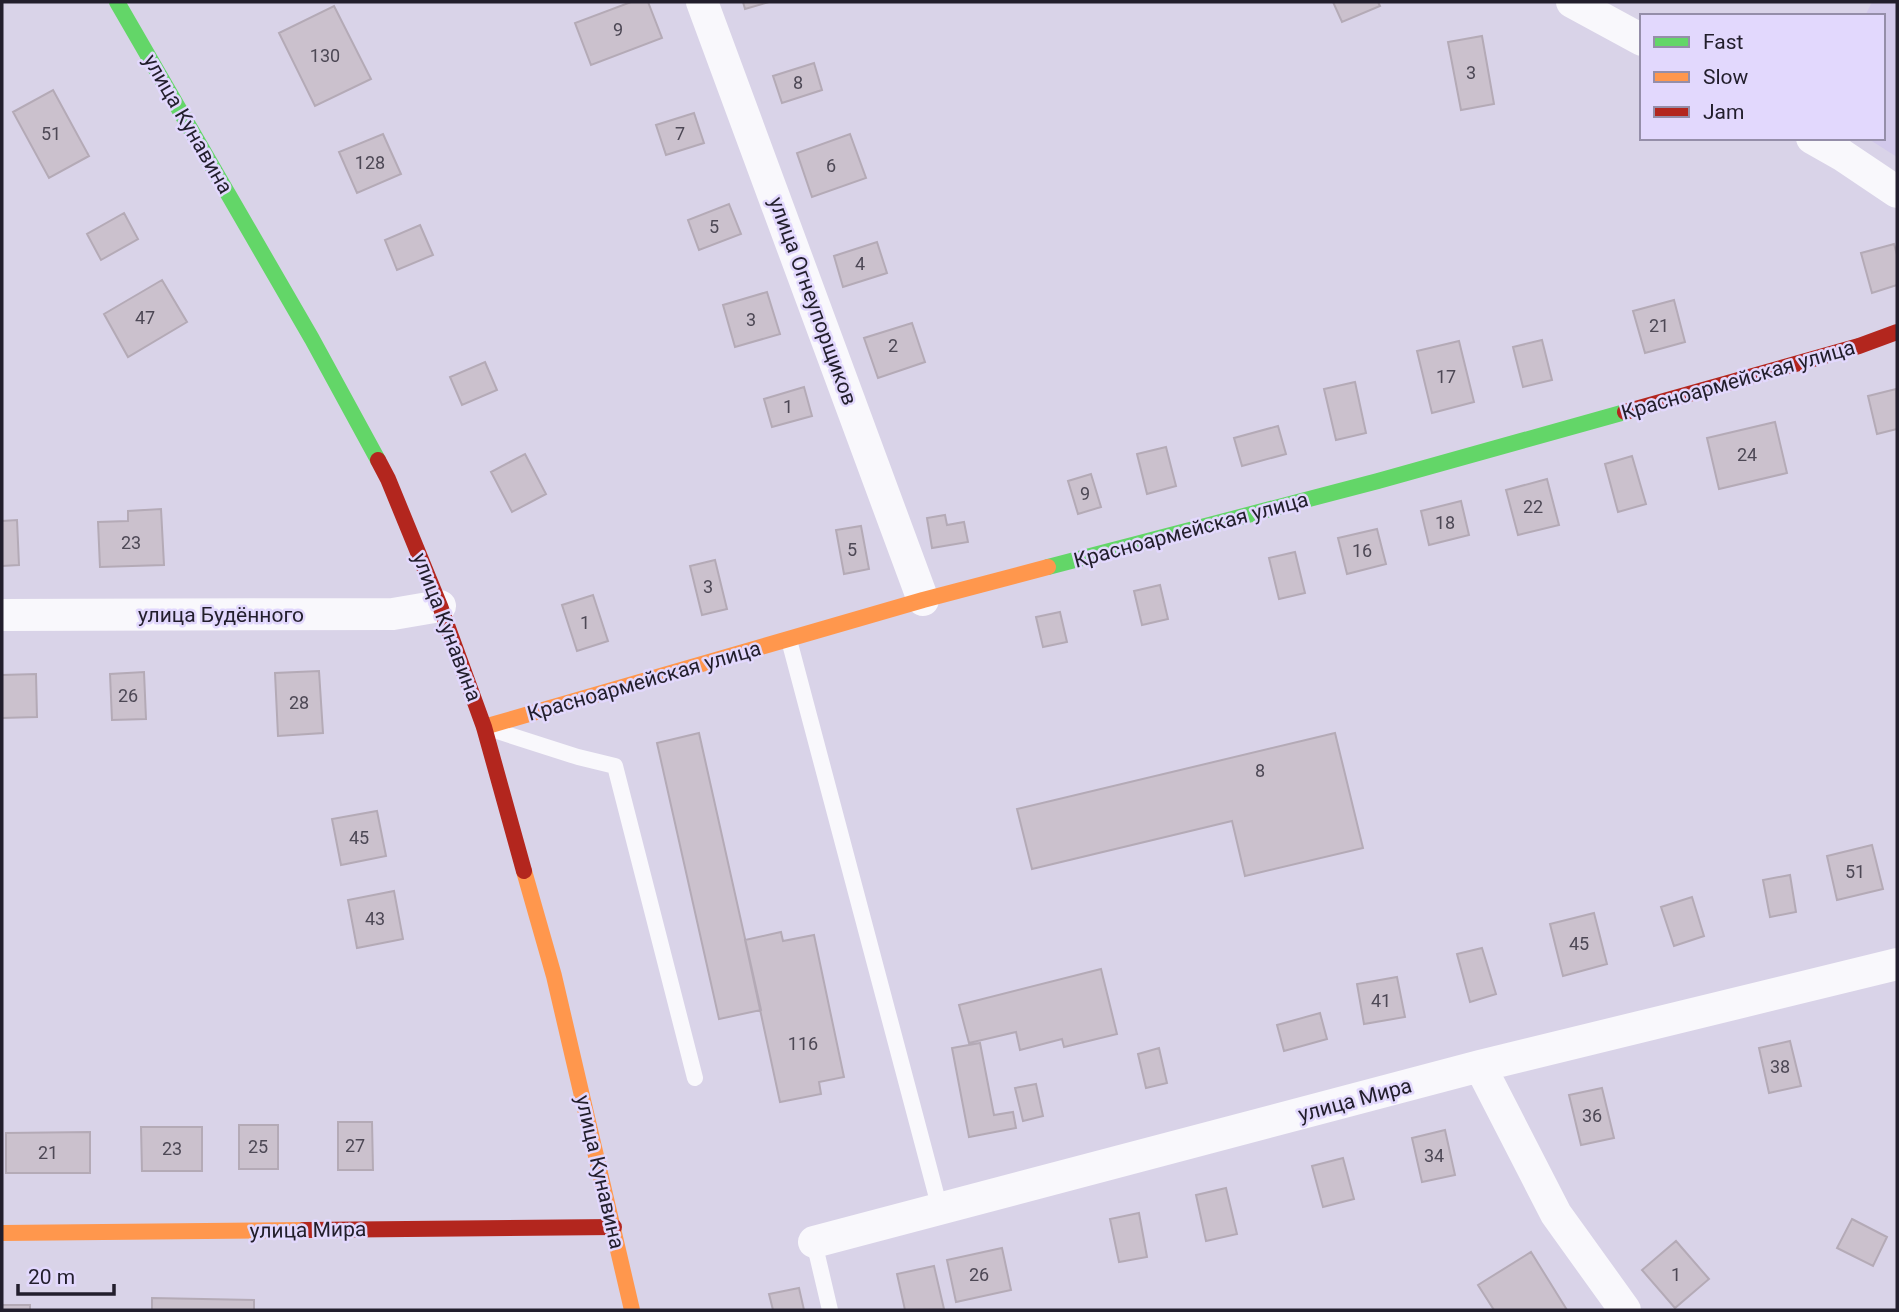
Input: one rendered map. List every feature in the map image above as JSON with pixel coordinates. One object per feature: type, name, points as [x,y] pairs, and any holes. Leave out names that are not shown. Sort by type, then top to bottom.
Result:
[{"type":"main road","name":"улица Кунавина","points":[[117,2],[312,339],[387,479],[440,606],[484,727],[554,976],[632,1310]]},
{"type":"main road","name":"Красноармейская улица","points":[[484,727],[923,600],[1378,481],[1832,353],[1897,332]]},
{"type":"main road","name":"улица Мира","points":[[2,1233],[614,1227]]},
{"type":"street","name":"улица Огнеупорщиков","points":[[702,2],[923,600]]},
{"type":"street","points":[[1572,2],[1640,39]]},
{"type":"street","points":[[1816,140],[1897,192]]},
{"type":"street","name":"улица Будённого","points":[[2,615],[393,614],[440,606]]},
{"type":"street","name":"улица Мира","points":[[814,1242],[1480,1066],[1897,964]]},
{"type":"street","points":[[1480,1066],[1556,1214],[1625,1310]]},
{"type":"lane","points":[[789,640],[940,1209]]},
{"type":"lane","points":[[484,727],[615,766],[695,1078]]},
{"type":"lane","points":[[814,1242],[830,1310]]},
{"type":"shaded area","points":[[1872,2],[1897,2],[1897,157],[1870,140],[1885,140],[1885,14],[1866,14]]},
{"type":"building","points":[[631,2],[648,2],[662,38],[591,65],[575,23]]},
{"type":"building","points":[[743,2],[769,2],[745,9]]},
{"type":"building","points":[[1333,2],[1378,2],[1380,6],[1342,22]]},
{"type":"building","points":[[334,6],[371,79],[315,106],[279,33]]},
{"type":"building","points":[[1482,36],[1494,104],[1461,110],[1448,42]]},
{"type":"building","points":[[814,63],[822,90],[782,103],[773,76]]},
{"type":"building","points":[[53,90],[89,156],[49,178],[13,112]]},
{"type":"building","points":[[694,113],[704,143],[666,155],[656,125]]},
{"type":"building","points":[[383,134],[401,174],[357,193],[339,152]]},
{"type":"building","points":[[850,134],[866,178],[812,197],[797,153]]},
{"type":"building","points":[[729,204],[741,234],[699,250],[688,220]]},
{"type":"building","points":[[124,213],[138,239],[101,260],[87,234]]},
{"type":"building","points":[[420,225],[433,255],[397,270],[385,240]]},
{"type":"building","points":[[877,242],[887,273],[843,287],[834,256]]},
{"type":"building","points":[[1894,244],[1897,255],[1897,285],[1872,293],[1861,253]]},
{"type":"building","points":[[162,280],[187,322],[128,357],[104,314]]},
{"type":"building","points":[[767,292],[780,334],[735,347],[723,305]]},
{"type":"building","points":[[1674,300],[1685,342],[1645,353],[1633,311]]},
{"type":"building","points":[[912,323],[925,362],[878,378],[864,338]]},
{"type":"building","points":[[1542,340],[1552,380],[1523,387],[1513,347]]},
{"type":"building","points":[[1459,341],[1474,402],[1432,413],[1417,351]]},
{"type":"building","points":[[485,362],[497,390],[462,405],[450,377]]},
{"type":"building","points":[[1355,382],[1366,433],[1336,440],[1324,389]]},
{"type":"building","points":[[804,387],[812,416],[772,427],[764,399]]},
{"type":"building","points":[[1896,389],[1897,429],[1877,434],[1868,396]]},
{"type":"building","points":[[1775,422],[1787,473],[1719,489],[1707,438]]},
{"type":"building","points":[[1278,426],[1286,454],[1242,466],[1234,438]]},
{"type":"building","points":[[1166,447],[1176,486],[1147,494],[1137,454]]},
{"type":"building","points":[[525,454],[546,494],[512,512],[491,472]]},
{"type":"building","points":[[1632,456],[1646,504],[1618,512],[1605,464]]},
{"type":"building","points":[[1091,474],[1101,507],[1078,514],[1068,481]]},
{"type":"building","points":[[1547,479],[1559,525],[1518,535],[1506,490]]},
{"type":"building","points":[[1461,501],[1469,535],[1429,545],[1421,511]]},
{"type":"building","points":[[161,509],[164,565],[100,567],[98,522],[128,521],[128,511]]},
{"type":"building","points":[[945,515],[947,525],[964,522],[968,542],[932,548],[927,518]]},
{"type":"building","points":[[17,520],[19,565],[2,566],[2,521]]},
{"type":"building","points":[[861,526],[869,569],[844,574],[836,530]]},
{"type":"building","points":[[1377,529],[1386,564],[1347,574],[1338,538]]},
{"type":"building","points":[[1295,552],[1305,593],[1279,599],[1269,558]]},
{"type":"building","points":[[715,560],[727,609],[702,615],[690,566]]},
{"type":"building","points":[[1160,585],[1168,619],[1142,625],[1134,591]]},
{"type":"building","points":[[593,595],[608,641],[577,651],[562,605]]},
{"type":"building","points":[[1060,612],[1067,642],[1043,647],[1036,617]]},
{"type":"building","points":[[319,671],[323,733],[278,736],[275,673]]},
{"type":"building","points":[[144,672],[146,719],[112,720],[110,674]]},
{"type":"building","points":[[36,674],[37,717],[2,718],[2,675]]},
{"type":"building","points":[[699,733],[761,1010],[719,1019],[657,743]]},
{"type":"building","points":[[1335,733],[1363,848],[1245,876],[1232,821],[1032,869],[1017,809]]},
{"type":"building","points":[[377,811],[386,856],[341,865],[332,819]]},
{"type":"building","points":[[1872,845],[1883,889],[1837,900],[1827,856]]},
{"type":"building","points":[[1790,875],[1796,912],[1770,917],[1763,880]]},
{"type":"building","points":[[394,891],[403,939],[357,948],[348,900]]},
{"type":"building","points":[[1692,897],[1704,936],[1674,946],[1661,907]]},
{"type":"building","points":[[1594,913],[1607,964],[1563,976],[1550,924]]},
{"type":"building","points":[[781,932],[783,941],[814,935],[844,1077],[819,1082],[821,1094],[780,1102],[745,940]]},
{"type":"building","points":[[1482,948],[1496,994],[1470,1002],[1457,954]]},
{"type":"building","points":[[1101,969],[1117,1034],[1064,1047],[1062,1039],[1020,1050],[1016,1032],[969,1043],[959,1005]]},
{"type":"building","points":[[1397,977],[1405,1017],[1364,1024],[1357,984]]},
{"type":"building","points":[[1320,1013],[1327,1039],[1284,1051],[1277,1025]]},
{"type":"building","points":[[1790,1041],[1801,1086],[1769,1093],[1759,1048]]},
{"type":"building","points":[[980,1043],[994,1115],[1013,1112],[1016,1128],[969,1137],[952,1048]]},
{"type":"building","points":[[1159,1048],[1167,1083],[1146,1088],[1138,1054]]},
{"type":"building","points":[[1036,1084],[1043,1116],[1023,1121],[1015,1088]]},
{"type":"building","points":[[1602,1088],[1614,1138],[1581,1145],[1569,1095]]},
{"type":"building","points":[[338,1122],[372,1122],[373,1170],[338,1170]]},
{"type":"building","points":[[239,1125],[278,1125],[278,1169],[239,1169]]},
{"type":"building","points":[[141,1127],[202,1127],[202,1171],[142,1171]]},
{"type":"building","points":[[1445,1130],[1455,1175],[1422,1182],[1412,1138]]},
{"type":"building","points":[[90,1132],[90,1173],[6,1173],[6,1133]]},
{"type":"building","points":[[1343,1158],[1354,1199],[1323,1207],[1312,1166]]},
{"type":"building","points":[[1226,1188],[1237,1234],[1206,1241],[1196,1195]]},
{"type":"building","points":[[1139,1213],[1147,1257],[1119,1262],[1110,1219]]},
{"type":"building","points":[[1852,1219],[1887,1237],[1873,1266],[1837,1248]]},
{"type":"building","points":[[1676,1241],[1709,1279],[1675,1308],[1642,1270]]},
{"type":"building","points":[[1002,1248],[1011,1290],[956,1302],[947,1260]]},
{"type":"building","points":[[1531,1252],[1567,1310],[1494,1310],[1478,1285]]},
{"type":"building","points":[[934,1266],[944,1309],[905,1310],[897,1274]]},
{"type":"building","points":[[799,1288],[804,1310],[773,1310],[769,1294]]},
{"type":"building","points":[[152,1298],[254,1300],[254,1310],[152,1310]]},
{"type":"building","points":[[2,1305],[30,1305],[30,1310],[2,1310]]},
{"type":"traffic: fast","points":[[117,2],[312,339],[378,460]]},
{"type":"traffic: fast","points":[[1048,567],[1378,481],[1625,412]]},
{"type":"traffic: slow","points":[[484,727],[923,600],[1048,567]]},
{"type":"traffic: slow","points":[[524,871],[554,976],[632,1310]]},
{"type":"traffic: slow","points":[[2,1233],[304,1230]]},
{"type":"traffic: jam","points":[[1625,412],[1859,346],[1897,332]]},
{"type":"traffic: jam","points":[[378,460],[440,606],[484,727],[524,871]]},
{"type":"traffic: jam","points":[[304,1230],[614,1227]]}]
